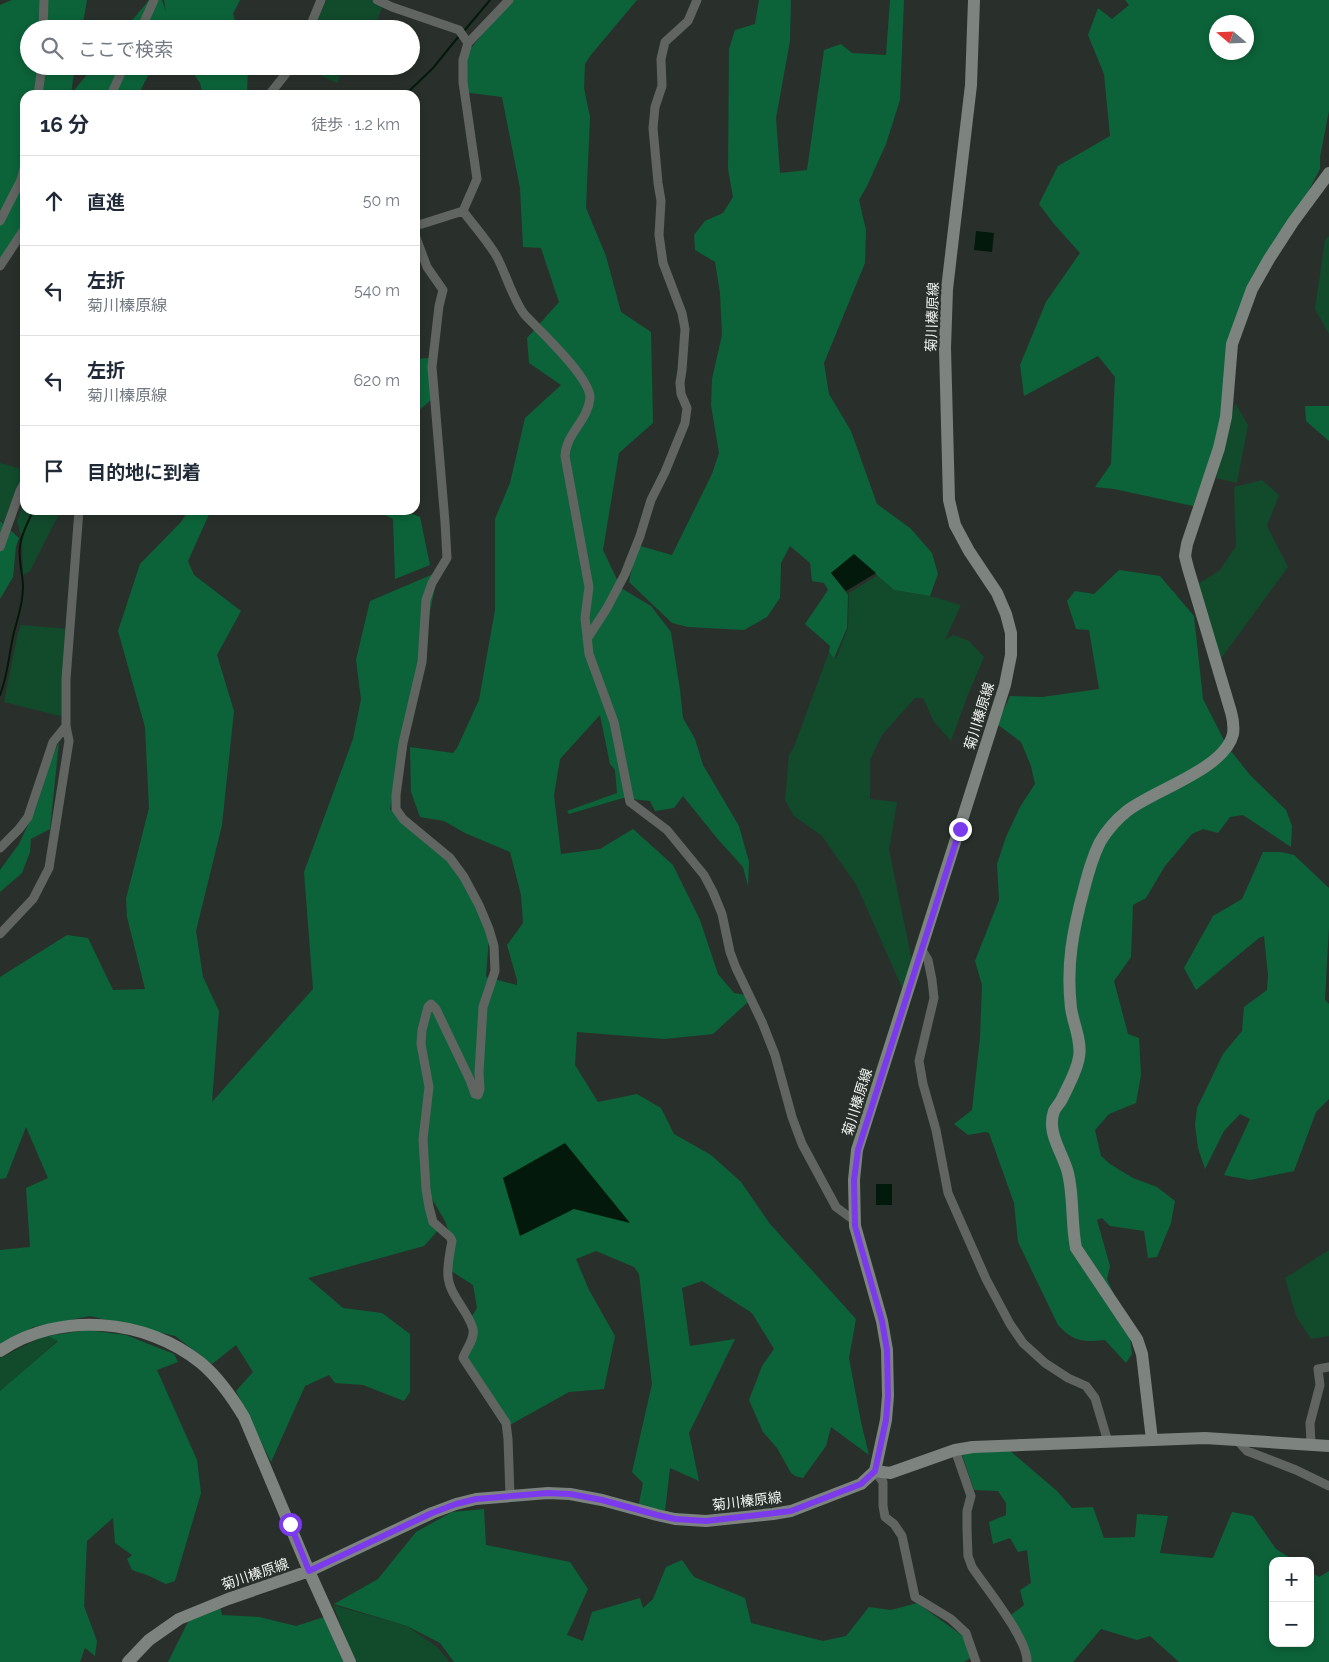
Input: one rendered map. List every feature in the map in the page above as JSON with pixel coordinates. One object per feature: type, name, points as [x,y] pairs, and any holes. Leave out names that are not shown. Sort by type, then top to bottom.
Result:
[{"type":"street","points":[[43,20],[44,0]]},
{"type":"street","points":[[145,20],[154,0]]},
{"type":"street","points":[[313,20],[321,0]]},
{"type":"street","points":[[377,0],[464,37]]},
{"type":"street","points":[[420,224],[463,211],[477,179],[463,82],[464,37],[509,0]]},
{"type":"street","points":[[587,639],[607,608],[625,574],[640,536],[650,500],[665,472],[685,423],[687,408],[681,394],[680,383],[685,329],[682,313],[663,264],[659,235],[661,201],[653,128],[662,86],[661,59],[666,42],[688,21],[698,0]]},
{"type":"street","name":"菊川榛原線","points":[[128,1662],[149,1640],[179,1618],[309,1571],[432,1513],[456,1504],[476,1499],[510,1496],[548,1493],[570,1494],[602,1500],[675,1519],[706,1521],[791,1511],[861,1484],[875,1471],[886,1420],[888,1396],[887,1350],[871,1277],[857,1235],[854,1180],[858,1150],[1003,691],[1011,655],[1011,633],[1006,614],[997,593],[969,551],[955,525],[949,500],[945,348],[947,288],[971,86],[974,0]]},
{"type":"street","points":[[39,90],[41,75]]},
{"type":"street","points":[[113,90],[120,75]]},
{"type":"street","points":[[273,90],[285,75]]},
{"type":"street","points":[[1152,1440],[1142,1354],[1137,1340],[1076,1248],[1072,1231],[1070,1186],[1067,1170],[1053,1133],[1054,1111],[1061,1100],[1079,1056],[1072,1008],[1070,950],[1074,924],[1088,876],[1100,843],[1111,826],[1136,805],[1213,761],[1227,746],[1232,736],[1234,728],[1232,712],[1188,568],[1185,556],[1187,544],[1219,448],[1226,417],[1232,344],[1252,289],[1293,222],[1329,173]]},
{"type":"street","points":[[0,222],[20,182]]},
{"type":"street","points":[[463,211],[497,256],[523,313],[574,368],[584,382],[590,396],[588,408],[580,423],[571,434],[565,449],[565,456],[589,587],[585,618],[589,654],[614,722],[630,802],[667,830],[704,876],[714,892],[722,914],[730,952],[775,1054],[792,1117],[802,1144],[836,1207],[855,1221]]},
{"type":"street","points":[[0,266],[20,236]]},
{"type":"street","points":[[420,249],[427,267],[443,290],[439,306],[432,367],[446,522],[447,558],[432,583],[426,600],[422,662],[402,743],[396,809],[403,819],[450,858],[464,877],[479,905],[494,946],[495,972],[483,1006],[480,1089],[478,1095],[475,1094],[436,1009],[431,1004],[428,1007],[422,1030],[421,1044],[429,1087],[423,1139],[429,1207],[433,1222],[452,1241],[448,1276],[451,1288],[472,1329],[472,1339],[463,1358],[506,1423],[510,1496]]},
{"type":"street","points":[[0,547],[20,491]]},
{"type":"street","points":[[0,934],[33,899],[49,868],[69,741],[66,726],[66,679],[79,515]]},
{"type":"street","points":[[0,848],[28,817],[53,742],[66,726]]},
{"type":"street","points":[[922,950],[928,960],[934,998],[919,1062],[936,1130],[948,1193],[986,1279],[1010,1324],[1023,1343],[1045,1364],[1086,1386],[1095,1398],[1108,1442]]},
{"type":"street","points":[[0,1351],[24,1337],[41,1331],[100,1325],[124,1328],[169,1343],[202,1365],[220,1382],[244,1417],[350,1662]]},
{"type":"street","points":[[1311,1444],[1310,1423],[1320,1385],[1318,1369],[1329,1367]]},
{"type":"street","points":[[875,1471],[890,1473],[955,1450],[973,1447],[1205,1438],[1329,1446]]},
{"type":"street","points":[[1237,1440],[1247,1450],[1329,1486]]},
{"type":"street","points":[[955,1450],[971,1496],[967,1511],[968,1556],[972,1567],[1015,1631],[1027,1655],[1027,1662]]},
{"type":"street","points":[[875,1471],[883,1482],[885,1517],[894,1524],[902,1536],[915,1597],[951,1619],[966,1633],[976,1662]]},
{"type":"green space","points":[[12,0],[87,0],[84,20],[20,20],[20,75],[74,75],[72,90],[20,90],[20,234],[0,260],[0,5]]},
{"type":"green space","points":[[149,0],[162,0],[166,12],[164,0],[240,0],[233,14],[235,20],[132,20]]},
{"type":"green space","points":[[326,0],[371,0],[383,5],[377,20],[318,20]]},
{"type":"green space","points":[[510,0],[637,0],[585,64],[584,88],[590,117],[586,208],[606,256],[621,312],[651,332],[653,423],[619,453],[603,550],[621,588],[651,606],[671,632],[683,718],[695,739],[703,765],[739,826],[749,862],[748,886],[743,867],[683,796],[674,808],[655,811],[650,801],[623,798],[569,814],[567,811],[617,793],[615,770],[610,764],[600,715],[560,759],[554,795],[561,854],[600,849],[633,829],[673,865],[700,920],[718,974],[734,993],[746,995],[749,1001],[713,1034],[664,1039],[577,1032],[575,1065],[598,1102],[637,1094],[661,1108],[674,1134],[711,1155],[741,1182],[770,1224],[856,1319],[849,1358],[869,1455],[831,1427],[826,1446],[803,1478],[791,1473],[777,1448],[763,1432],[749,1400],[762,1366],[774,1349],[752,1313],[702,1281],[682,1288],[690,1346],[735,1339],[689,1433],[699,1481],[670,1468],[665,1511],[638,1508],[643,1483],[632,1472],[652,1384],[639,1274],[634,1267],[596,1251],[576,1259],[589,1290],[615,1336],[604,1389],[569,1392],[506,1427],[463,1358],[472,1339],[467,1324],[477,1308],[473,1285],[448,1269],[452,1241],[445,1221],[428,1192],[439,1229],[424,1246],[308,1278],[343,1308],[382,1313],[410,1334],[410,1392],[404,1401],[363,1385],[335,1383],[329,1375],[305,1386],[271,1462],[236,1391],[253,1372],[236,1345],[212,1364],[175,1336],[90,1316],[33,1327],[0,1347],[0,1250],[30,1247],[26,1188],[48,1178],[26,1127],[6,1178],[0,1179],[0,977],[67,935],[88,938],[113,990],[145,989],[127,917],[126,899],[149,808],[145,727],[118,631],[140,564],[186,515],[209,515],[188,561],[194,575],[241,611],[217,655],[234,711],[222,825],[196,931],[203,977],[219,1011],[212,1102],[313,989],[304,872],[353,739],[361,699],[356,660],[370,601],[438,572],[390,809],[447,856],[473,894],[489,936],[486,977],[517,985],[507,945],[523,923],[521,895],[510,852],[465,833],[444,821],[420,817],[411,792],[410,747],[453,753],[479,700],[495,610],[495,519],[510,483],[525,418],[561,385],[529,363],[527,338],[559,302],[541,248],[523,247],[520,188],[502,97],[462,92],[467,53]]},
{"type":"green space","points":[[759,0],[791,0],[790,41],[776,118],[780,173],[807,170],[824,50],[841,44],[852,53],[886,55],[890,0],[904,0],[900,100],[886,144],[859,200],[866,230],[865,263],[824,363],[829,394],[851,431],[877,504],[910,528],[932,553],[938,574],[930,596],[894,590],[854,555],[831,573],[848,595],[847,628],[834,658],[829,652],[830,646],[805,624],[828,590],[824,583],[812,581],[810,563],[790,546],[781,563],[780,598],[767,617],[744,630],[688,627],[672,623],[629,582],[637,545],[672,555],[712,474],[719,453],[711,405],[712,379],[722,335],[720,293],[715,262],[695,250],[694,235],[705,221],[723,213],[733,197],[728,169],[729,49],[735,30],[755,24]]},
{"type":"green space","points":[[1125,0],[1329,0],[1329,111],[1320,157],[1320,169],[1228,347],[1226,417],[1193,506],[1114,489],[1095,487],[1111,464],[1115,377],[1098,356],[1024,396],[1020,365],[1046,302],[1080,253],[1039,204],[1058,166],[1110,136],[1104,74],[1088,35],[1098,8],[1112,19],[1129,5]]},
{"type":"green space","points":[[87,75],[148,75],[141,90],[74,90]]},
{"type":"green space","points":[[194,75],[248,75],[247,90],[202,90],[200,83]]},
{"type":"green space","points":[[320,75],[341,75],[337,83]]},
{"type":"green space","points":[[1329,236],[1329,334],[1315,309],[1325,240]]},
{"type":"green space","points":[[429,358],[432,399],[420,410],[420,359]]},
{"type":"green space","points":[[1235,403],[1248,425],[1237,483],[1216,478]]},
{"type":"green space","points":[[1305,406],[1329,406],[1329,441],[1306,421]]},
{"type":"green space","points":[[0,463],[20,469],[20,493],[4,523],[0,519]]},
{"type":"green space","points":[[1262,480],[1279,495],[1267,526],[1288,567],[1220,660],[1198,584],[1220,570],[1236,546],[1234,487]]},
{"type":"green space","points":[[20,513],[20,515],[58,515],[30,571],[23,575],[22,540],[17,522]]},
{"type":"green space","points":[[385,515],[415,515],[420,517],[430,565],[395,579],[393,519]]},
{"type":"green space","points":[[0,521],[19,538],[16,546],[13,577],[0,599]]},
{"type":"green space","points":[[1119,570],[1160,576],[1194,616],[1203,699],[1227,746],[1250,775],[1286,810],[1292,826],[1291,847],[1243,815],[1230,817],[1218,833],[1203,829],[1192,834],[1165,866],[1146,898],[1133,905],[1131,957],[1114,981],[1128,1034],[1139,1038],[1141,1075],[1136,1103],[1109,1114],[1095,1130],[1101,1156],[1110,1164],[1133,1178],[1157,1187],[1175,1201],[1171,1223],[1157,1257],[1148,1258],[1144,1231],[1110,1226],[1102,1218],[1097,1220],[1110,1266],[1107,1279],[1129,1328],[1132,1354],[1126,1363],[1105,1340],[1079,1340],[1063,1331],[1058,1325],[1018,1242],[1014,1203],[989,1133],[968,1135],[954,1124],[972,1110],[980,1038],[982,985],[975,961],[999,900],[997,864],[1006,837],[1020,807],[1035,784],[1031,766],[1021,742],[997,724],[1010,696],[1042,697],[1099,689],[1089,630],[1076,629],[1067,601],[1075,591],[1094,594]]},
{"type":"green space","points":[[878,575],[894,590],[930,596],[961,605],[945,640],[953,635],[969,641],[984,657],[951,741],[934,722],[923,698],[915,698],[882,735],[870,760],[870,799],[897,802],[889,850],[913,966],[903,990],[857,886],[822,836],[794,816],[785,800],[789,755],[794,747],[829,652],[836,659],[848,628],[849,593]]},
{"type":"green space","points":[[21,625],[70,629],[64,717],[4,702]]},
{"type":"green space","points":[[59,742],[50,829],[31,839],[30,852],[22,873],[0,892],[0,870],[19,844],[36,808],[51,760]]},
{"type":"green space","points":[[1263,852],[1281,852],[1294,855],[1329,888],[1325,1000],[1329,1004],[1329,1099],[1316,1112],[1294,1171],[1250,1180],[1224,1175],[1250,1119],[1240,1114],[1224,1131],[1205,1169],[1198,1148],[1195,1125],[1197,1108],[1223,1054],[1242,1031],[1244,1007],[1267,990],[1268,975],[1264,936],[1259,938],[1196,990],[1184,968],[1213,916],[1242,899]]},
{"type":"green space","points":[[1329,1250],[1329,1336],[1311,1339],[1296,1316],[1285,1278]]},
{"type":"green space","points":[[87,1330],[126,1335],[174,1354],[178,1362],[157,1370],[197,1460],[201,1493],[175,1581],[166,1584],[132,1570],[127,1559],[132,1555],[115,1543],[113,1518],[87,1541],[84,1606],[97,1641],[95,1656],[85,1648],[80,1662],[0,1662],[0,1391],[58,1341],[48,1336]]},
{"type":"green space","points":[[46,1335],[58,1340],[0,1392],[0,1358]]},
{"type":"green space","points":[[1009,1450],[1057,1491],[1072,1508],[1093,1507],[1104,1538],[1135,1537],[1137,1514],[1168,1516],[1160,1553],[1213,1558],[1232,1512],[1253,1516],[1276,1549],[1289,1557],[1269,1557],[1269,1647],[1314,1647],[1314,1574],[1319,1577],[1329,1571],[1329,1662],[1179,1662],[1150,1636],[1137,1640],[1101,1629],[1073,1662],[1028,1662],[1011,1615],[1024,1605],[1020,1590],[1031,1583],[1027,1550],[1018,1552],[1010,1538],[993,1544],[989,1522],[1006,1515],[1006,1503],[998,1491],[974,1490],[962,1455],[976,1451]]},
{"type":"green space","points":[[484,1509],[486,1545],[570,1562],[588,1589],[567,1635],[583,1641],[592,1612],[640,1598],[643,1608],[653,1599],[666,1567],[682,1560],[694,1577],[745,1598],[751,1623],[823,1641],[846,1636],[869,1607],[891,1610],[917,1603],[963,1636],[972,1657],[964,1662],[454,1662],[440,1643],[407,1626],[334,1604],[378,1579],[416,1532],[452,1512]]},
{"type":"green space","points":[[333,1605],[407,1626],[437,1647],[450,1662],[355,1662]]},
{"type":"green space","points":[[220,1607],[222,1615],[259,1617],[296,1626],[324,1617],[343,1662],[168,1662],[192,1614]]},
{"type":"shaded area","points":[[976,231],[994,233],[992,252],[974,250]]},
{"type":"shaded area","points":[[854,554],[876,573],[846,591],[831,573]]},
{"type":"shaded area","points":[[565,1143],[630,1223],[574,1209],[520,1236],[503,1178]]},
{"type":"shaded area","points":[[876,1184],[892,1184],[892,1205],[876,1205]]},
{"type":"waterway","points":[[464,31],[490,0]]},
{"type":"waterway","points":[[410,90],[433,68],[459,36]]},
{"type":"waterway","points":[[0,695],[5,680],[22,599],[21,541],[31,515]]},
{"type":"route","points":[[290,1524],[309,1571],[432,1513],[476,1499],[548,1493],[570,1494],[602,1500],[675,1519],[706,1521],[791,1511],[861,1484],[869,1478],[875,1471],[881,1451],[886,1420],[888,1396],[887,1350],[871,1277],[855,1226],[854,1180],[858,1150],[890,1044],[907,997],[960,829]]}]
